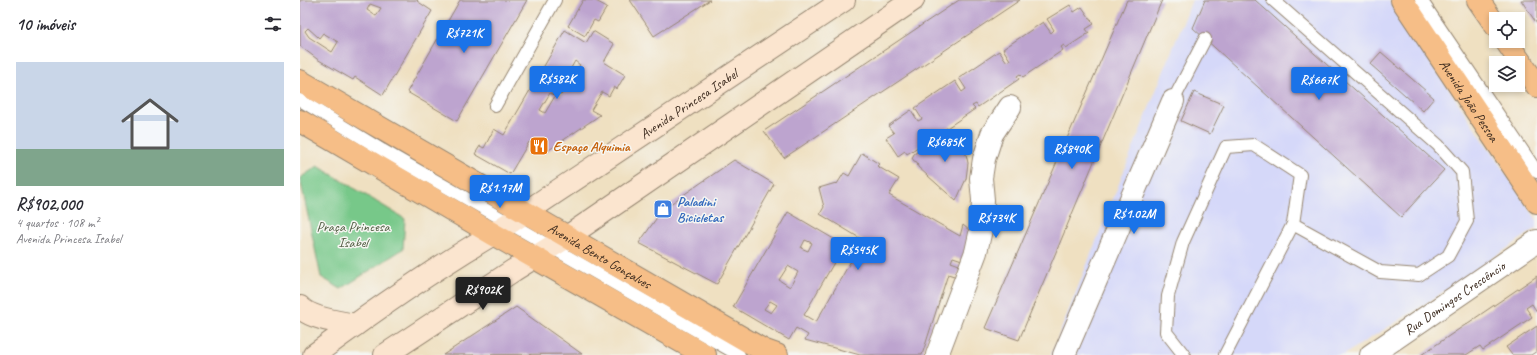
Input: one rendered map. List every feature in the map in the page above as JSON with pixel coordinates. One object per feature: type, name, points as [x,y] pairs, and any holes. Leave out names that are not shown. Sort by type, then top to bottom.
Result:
[{"type":"main road","name":"Avenida Princesa Isabel","points":[[314,355],[355,324],[455,257],[510,223],[844,0]]},
{"type":"main road","points":[[385,355],[551,248],[913,0]]},
{"type":"main road","name":"Avenida João Pessoa","points":[[1402,0],[1537,202]]},
{"type":"main road","points":[[1478,0],[1489,16]]},
{"type":"main road","points":[[1511,48],[1537,86]]},
{"type":"main road","name":"Avenida Bento Gonçalves","points":[[300,81],[510,223],[551,248],[706,355]]},
{"type":"main road","name":"Avenida Bento Gonçalves","points":[[300,121],[510,223],[551,248],[763,350],[778,355]]},
{"type":"main road","points":[[300,306],[303,310],[326,319],[355,324]]},
{"type":"main road","points":[[398,355],[414,335]]},
{"type":"street","points":[[1064,355],[1173,101]]},
{"type":"street","points":[[937,355],[976,252],[982,225],[982,178],[984,159],[992,134],[1010,107]]},
{"type":"street","name":"Rua Domingos Crescêncio","points":[[1371,355],[1537,241]]},
{"type":"lane","points":[[496,106],[555,0]]},
{"type":"lane","points":[[1273,0],[1438,145],[1462,172],[1467,221],[1448,256],[1419,275],[1380,272],[1293,224]]},
{"type":"lane","points":[[1421,0],[1537,172]]},
{"type":"lane","points":[[1173,101],[1205,39]]},
{"type":"lane","points":[[300,100],[382,150],[510,223]]},
{"type":"lane","points":[[1184,355],[1166,332],[1168,296],[1183,242],[1226,147],[1254,145],[1300,175],[1293,224],[1225,355]]},
{"type":"lane","points":[[551,248],[739,355]]},
{"type":"shaded area","points":[[1192,0],[1389,0],[1537,220],[1537,228],[1422,306],[1343,355],[1051,355]]},
{"type":"green space","name":"Praça Princesa Isabel","points":[[318,166],[405,219],[403,249],[341,289],[321,277],[300,178]]},
{"type":"building","points":[[300,0],[418,0],[417,1],[432,11],[383,95],[355,77],[353,80],[317,59],[300,46]],"holes":[[[370,4],[381,8],[376,16],[367,10]],[[308,28],[319,38],[323,33],[338,42],[332,52],[309,37],[305,31]]]},
{"type":"building","points":[[460,0],[527,0],[457,121],[407,92]]},
{"type":"building","points":[[583,0],[594,0],[607,7],[598,22],[594,20],[585,36],[568,26]]},
{"type":"building","points":[[630,0],[710,0],[654,36]]},
{"type":"building","points":[[959,0],[1020,0],[784,158],[764,131]]},
{"type":"building","points":[[1127,0],[1162,0],[1019,340],[985,328]]},
{"type":"building","points":[[1205,0],[1255,0],[1444,170],[1401,217],[1193,28]]},
{"type":"building","points":[[1521,0],[1537,0],[1537,24]]},
{"type":"building","points":[[1070,5],[1074,12],[1082,7],[1094,24],[1086,29],[1089,33],[1066,48],[1064,45],[1061,47],[1063,50],[1023,77],[1020,74],[1017,76],[1019,79],[978,107],[976,104],[972,106],[975,109],[935,136],[933,133],[929,134],[932,138],[907,154],[905,151],[898,156],[886,138],[894,133],[888,126],[911,110],[918,121],[922,119],[915,108],[955,81],[962,92],[966,89],[959,78],[999,51],[1007,62],[1010,60],[1003,49],[1043,22],[1051,33],[1054,30],[1047,19]]},
{"type":"building","points":[[565,30],[586,43],[593,31],[614,44],[604,62],[625,75],[617,89],[614,87],[609,96],[602,92],[591,110],[600,115],[546,152],[529,142],[510,174],[475,154],[480,146],[484,148],[494,129],[504,135]],"holes":[[[575,61],[580,65],[561,95],[557,93]],[[550,93],[555,96],[545,113],[540,110]]]},
{"type":"building","points":[[1381,52],[1434,98],[1423,111],[1370,64]]},
{"type":"building","points":[[1194,92],[1224,105],[1210,134],[1181,121]]},
{"type":"building","points":[[951,129],[956,129],[958,132],[956,137],[965,150],[968,163],[966,179],[956,201],[918,167],[917,162],[912,158],[914,154]]},
{"type":"building","points":[[862,153],[879,164],[877,166],[899,179],[889,195],[960,236],[963,225],[970,231],[965,261],[953,257],[951,262],[962,266],[957,277],[948,274],[922,355],[860,355],[805,340],[808,335],[796,328],[789,340],[733,307],[788,212],[844,245],[804,315],[816,322],[863,240],[820,214],[824,207],[819,188],[837,184],[844,173],[849,176]],"holes":[[[805,240],[812,243],[808,251],[801,248]],[[788,266],[798,272],[790,287],[779,280]],[[770,301],[777,305],[771,313],[764,309]]]},
{"type":"building","points":[[734,160],[774,184],[717,284],[639,243],[663,209]]},
{"type":"building","points":[[1537,276],[1537,312],[1532,304],[1526,308],[1532,317],[1483,350],[1480,346],[1466,355],[1421,355]]},
{"type":"building","points":[[516,307],[582,354],[443,355]]},
{"type":"building","points":[[1537,326],[1537,351],[1531,355],[1512,355],[1506,347]]},
{"type":"place","name":"Espaço Alquimia","points":[[539,146]]},
{"type":"place","name":"Paladini Bicicletas","points":[[663,209]]}]
